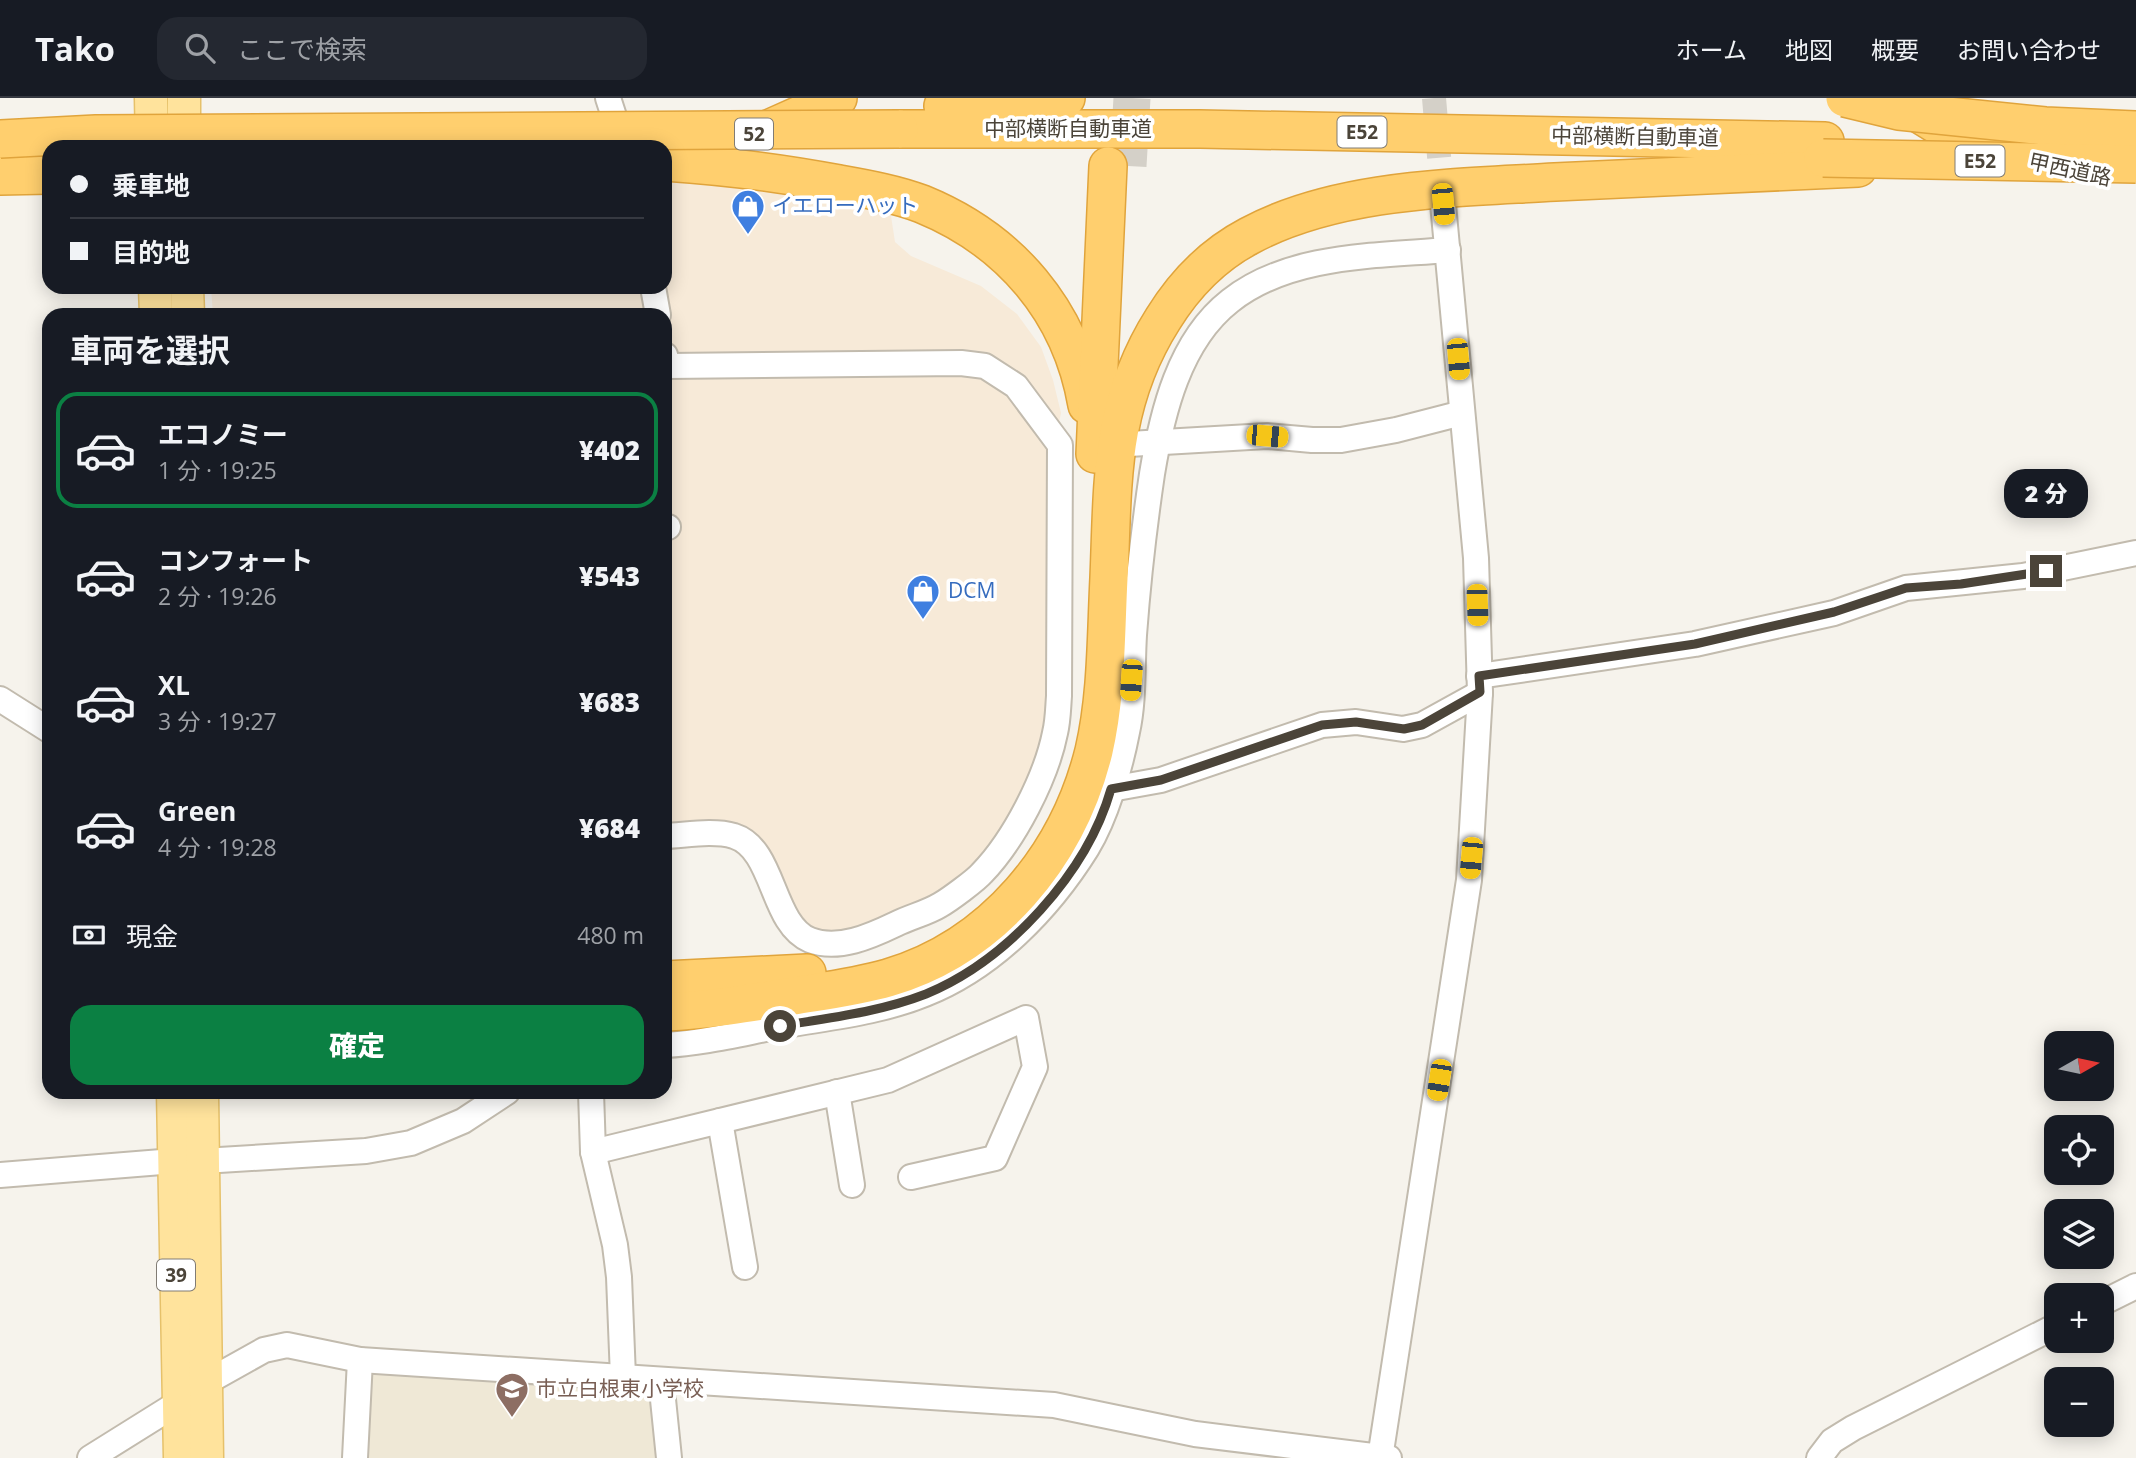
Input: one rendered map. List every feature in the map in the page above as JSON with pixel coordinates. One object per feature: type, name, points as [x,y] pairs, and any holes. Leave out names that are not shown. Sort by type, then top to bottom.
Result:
[{"type":"highway","name":"52","points":[[672,158],[776,127],[838,98]]},
{"type":"highway","points":[[899,127],[1066,98]]},
{"type":"highway","points":[[1844,98],[1899,111],[2045,126],[2136,130]]},
{"type":"highway","name":"甲西道路","points":[[1894,98],[1947,131],[2005,155],[2076,174],[2136,182]]},
{"type":"highway","name":"中部横断自動車道","points":[[546,140],[899,127]]},
{"type":"highway","name":"中部横断自動車道","points":[[0,139],[96,134],[473,130],[899,127],[1214,129],[1824,156],[2136,164]]},
{"type":"highway","name":"中部横断自動車道","points":[[1824,156],[2136,148]]},
{"type":"highway","points":[[0,154],[42,152]]},
{"type":"highway","points":[[1096,449],[1122,410],[1133,376],[1150,339],[1192,280],[1218,256],[1247,237],[1279,222],[1345,203],[1463,188],[1824,156]]},
{"type":"highway","points":[[672,161],[810,178],[873,190],[921,204],[961,223],[998,248],[1029,277],[1054,313],[1073,355],[1085,395],[1096,449],[1102,699],[1094,750],[1081,795],[1064,832],[1021,895],[993,922],[925,964],[889,978],[708,1010],[672,1012]]},
{"type":"highway","points":[[672,980],[806,974],[883,960],[917,946],[980,905],[1005,880],[1048,822],[1064,787],[1075,747],[1083,695],[1096,449],[1118,166]]},
{"type":"highway","points":[[0,176],[42,175]]},
{"type":"main road","points":[[151,98],[152,140]]},
{"type":"main road","points":[[184,98],[184,140]]},
{"type":"main road","name":"39","points":[[175,1099],[188,1161],[205,1383],[207,1458]]},
{"type":"main road","name":"39","points":[[180,1458],[178,1403],[188,1161],[201,1099]]},
{"type":"street","points":[[608,98],[622,140]]},
{"type":"street","points":[[90,1458],[205,1383],[264,1350],[286,1345],[360,1360],[1054,1405],[1195,1434],[1383,1457],[1469,880],[1476,792],[1480,684],[1476,558],[1443,204]]},
{"type":"street","points":[[672,1044],[886,1007],[928,993],[970,971],[1019,933],[1052,896],[1088,846],[1111,789],[1128,731],[1140,553],[1157,444],[1180,368],[1204,326],[1230,300],[1267,279],[1307,266],[1359,257],[1448,250]]},
{"type":"street","points":[[672,366],[961,363],[985,366],[1016,386],[1096,449],[1267,436],[1341,440],[1396,430],[1462,413]]},
{"type":"street","points":[[672,836],[716,834],[734,836],[746,842],[757,855],[794,929],[809,940],[828,943],[848,942],[940,906],[981,874],[1034,796],[1056,732],[1096,449]]},
{"type":"street","points":[[1111,789],[1161,780],[1322,725],[1356,722],[1404,729],[1422,725],[1480,684],[1695,644],[1834,612],[1906,588],[2023,576],[2136,553]]},
{"type":"street","points":[[0,699],[42,726]]},
{"type":"street","points":[[593,1152],[888,1080],[1026,1018],[1035,1066],[995,1158],[911,1177]]},
{"type":"street","points":[[837,1092],[852,1185]]},
{"type":"street","points":[[0,1175],[188,1161],[366,1152],[411,1143],[463,1121],[496,1099]]},
{"type":"street","points":[[591,1099],[593,1152],[620,1277],[623,1377]]},
{"type":"street","points":[[720,1121],[745,1267]]},
{"type":"street","points":[[2114,1297],[2136,1286]]},
{"type":"street","points":[[1819,1458],[1832,1441],[1853,1428],[2044,1332]]},
{"type":"street","points":[[355,1458],[360,1360]]},
{"type":"street","points":[[661,1380],[669,1458]]},
{"type":"shaded area","points":[[672,172],[889,203],[895,242],[911,256],[981,286],[1017,314],[1041,347],[1061,413],[1051,461],[1049,699],[1046,725],[1024,797],[983,858],[962,879],[859,933],[812,933],[793,915],[759,843],[672,828],[672,308],[212,308],[212,294],[672,294]]},
{"type":"shaded area","name":"市立白根東小学校","points":[[360,1360],[661,1380],[669,1458],[357,1458]]},
{"type":"tunnel","points":[[1128,166],[1132,98]]},
{"type":"tunnel","points":[[1434,98],[1443,202]]},
{"type":"place","name":"イエローハット","points":[[748,236]]},
{"type":"place","name":"DCM","points":[[923,621]]},
{"type":"place","name":"市立白根東小学校","points":[[512,1419]]},
{"type":"route","points":[[780,1026],[886,1007],[928,993],[970,971],[1019,933],[1052,896],[1088,846],[1111,789],[1161,780],[1322,725],[1356,722],[1404,729],[1422,725],[1480,692],[1479,676],[1695,644],[1834,612],[1906,588],[1961,584],[2046,571]]}]
